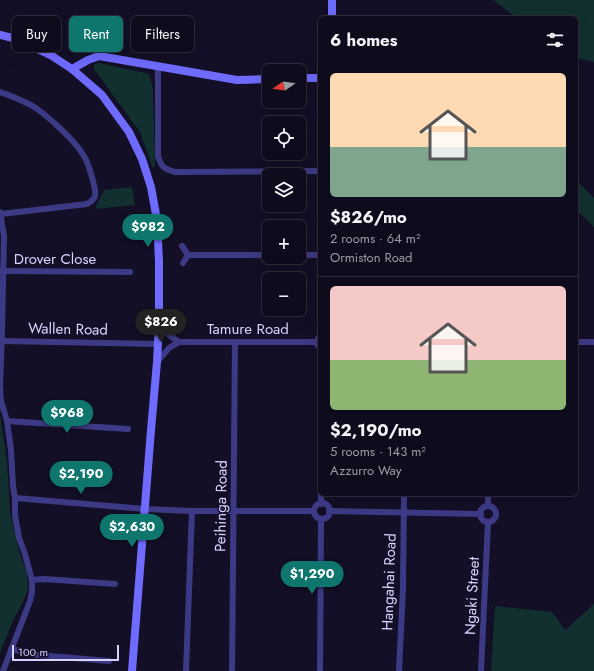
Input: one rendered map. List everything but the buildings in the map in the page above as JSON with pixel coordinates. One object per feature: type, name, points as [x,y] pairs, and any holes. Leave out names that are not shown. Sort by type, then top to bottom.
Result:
[{"type":"main road","points":[[332,0],[332,16]]},
{"type":"main road","points":[[0,35],[11,37],[52,56],[72,69],[102,95],[129,132],[138,150],[151,186],[157,220],[159,261],[159,324],[132,671]]},
{"type":"main road","points":[[72,69],[88,60],[100,56],[237,80],[262,79]]},
{"type":"main road","points":[[306,78],[318,78]]},
{"type":"street","points":[[158,66],[158,156],[160,164],[168,170],[175,172],[318,171]]},
{"type":"street","points":[[0,92],[31,105],[70,137],[85,158],[93,178],[96,194],[93,200],[87,204],[0,213],[4,236],[2,271],[1,401],[7,421],[11,450],[15,515],[19,538],[32,580],[30,601],[3,671]]},
{"type":"street","points":[[182,246],[188,255]]},
{"type":"street","points":[[188,255],[262,255]]},
{"type":"street","points":[[183,263],[188,255]]},
{"type":"street","points":[[306,255],[318,255]]},
{"type":"street","name":"Drover Close","points":[[2,271],[130,272]]},
{"type":"street","points":[[157,362],[169,348],[179,342],[169,335],[159,324]]},
{"type":"street","name":"Wallen Road","points":[[2,341],[158,344]]},
{"type":"street","name":"Tamure Road","points":[[179,342],[318,342]]},
{"type":"street","name":"Peihinga Road","points":[[232,671],[235,342]]},
{"type":"street","points":[[578,342],[594,342]]},
{"type":"street","points":[[7,421],[128,429]]},
{"type":"street","points":[[321,504],[322,496]]},
{"type":"street","name":"Hangahai Road","points":[[399,671],[403,588],[404,496]]},
{"type":"street","points":[[488,496],[488,506]]},
{"type":"street","points":[[15,498],[145,509],[192,511],[314,511]]},
{"type":"street","points":[[322,520],[315,516],[315,507],[324,504],[330,511]]},
{"type":"street","points":[[488,506],[493,507],[496,511],[495,518],[488,522],[484,520],[480,514],[484,507],[488,506]]},
{"type":"street","points":[[186,671],[192,511]]},
{"type":"street","points":[[330,511],[480,514]]},
{"type":"street","points":[[322,520],[328,516],[330,511]]},
{"type":"street","points":[[320,671],[322,520]]},
{"type":"street","name":"Ngaki Street","points":[[482,671],[488,522]]},
{"type":"street","points":[[32,580],[44,579],[115,584]]},
{"type":"street","points":[[11,649],[38,655],[109,661]]},
{"type":"green space","points":[[493,0],[594,0],[594,62],[578,58],[578,16],[514,16]]},
{"type":"green space","points":[[99,63],[149,74],[153,89],[155,166],[153,168],[140,132],[94,69],[94,64]]},
{"type":"green space","points":[[578,182],[594,198],[594,227],[578,212]]},
{"type":"green space","points":[[132,187],[135,205],[95,209],[104,190]]},
{"type":"green space","points":[[0,413],[7,462],[10,512],[19,551],[27,573],[28,590],[12,623],[0,653]]},
{"type":"green space","points":[[594,604],[594,671],[491,671],[495,606],[552,612],[565,630]]}]
